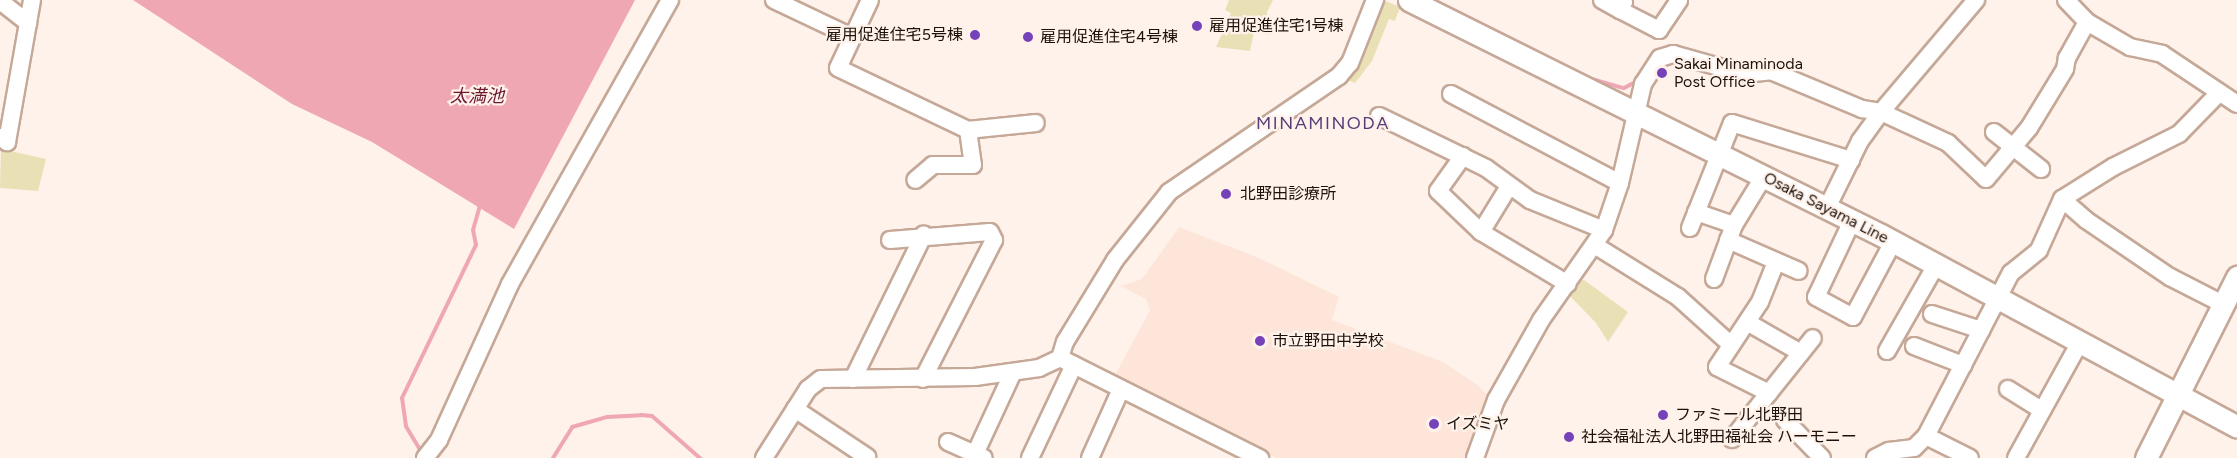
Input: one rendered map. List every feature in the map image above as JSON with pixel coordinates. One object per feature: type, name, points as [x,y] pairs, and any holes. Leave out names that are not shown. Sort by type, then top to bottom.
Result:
[{"type":"main road","name":"Osaka Sayama Line","points":[[1408,0],[1827,208],[2237,427]]},
{"type":"main road","points":[[2146,458],[2176,394],[2229,302],[2237,277]]},
{"type":"street","points":[[0,138],[7,142],[32,0]]},
{"type":"street","points":[[774,0],[808,7],[852,37]]},
{"type":"street","points":[[870,0],[838,68],[968,130],[1036,123]]},
{"type":"street","points":[[1030,458],[1067,362],[1065,342],[1115,260],[1169,192],[1339,76],[1350,63],[1375,0]]},
{"type":"street","points":[[1602,0],[1623,5],[1659,30],[1668,56]]},
{"type":"street","points":[[1659,30],[1679,0]]},
{"type":"street","points":[[1827,208],[1851,160],[1881,112],[1976,0]]},
{"type":"street","points":[[2066,0],[2087,22],[2130,47],[2162,54],[2218,94],[2237,104]]},
{"type":"street","points":[[0,1],[28,23]]},
{"type":"street","points":[[425,458],[439,440],[510,284],[670,3]]},
{"type":"street","points":[[1475,458],[1496,400],[1541,320],[1596,246],[1604,230],[1620,183],[1642,84],[1660,58],[1668,56],[1744,74],[1771,71],[1862,109],[1881,112],[1948,143],[1986,179],[2013,147],[2065,69],[2067,58],[2087,22]]},
{"type":"street","points":[[1451,94],[1620,183]]},
{"type":"street","points":[[1920,447],[2011,273],[2039,250],[2062,199],[2114,167],[2179,134],[2218,94]]},
{"type":"street","points":[[1379,116],[1486,168],[1508,188],[1571,220],[1604,230]]},
{"type":"street","points":[[1690,228],[1732,123],[1851,160]]},
{"type":"street","points":[[915,180],[933,165],[973,165],[968,130]]},
{"type":"street","points":[[1994,132],[2041,170]]},
{"type":"street","points":[[1463,156],[1438,191],[1481,232],[1568,284]]},
{"type":"street","points":[[1714,279],[1731,232],[1764,176]]},
{"type":"street","points":[[1481,232],[1508,188]]},
{"type":"street","points":[[2062,199],[2086,220],[2170,277],[2229,302]]},
{"type":"street","points":[[1696,212],[1776,261],[1799,271]]},
{"type":"street","points":[[1852,221],[1816,297],[1853,317],[1893,242]]},
{"type":"street","points":[[890,240],[924,234],[990,232],[994,240],[923,379]]},
{"type":"street","points":[[853,380],[924,234]]},
{"type":"street","points":[[1596,246],[1678,297],[1730,344]]},
{"type":"street","points":[[1768,393],[1717,367],[1730,344],[1747,322],[1776,261]]},
{"type":"street","points":[[1887,351],[1936,265]]},
{"type":"street","points":[[1932,314],[1981,330]]},
{"type":"street","points":[[1747,322],[1801,353]]},
{"type":"street","points":[[1732,439],[1814,338]]},
{"type":"street","points":[[2016,458],[2080,342]]},
{"type":"street","points":[[1914,346],[1963,365]]},
{"type":"street","points":[[766,457],[808,388],[822,379],[923,379],[1013,372],[1067,362],[1260,458]]},
{"type":"street","points":[[948,442],[980,456],[1013,372]]},
{"type":"street","points":[[1090,458],[1121,389]]},
{"type":"street","points":[[2008,389],[2042,410]]},
{"type":"street","points":[[795,409],[869,454]]},
{"type":"street","points":[[1785,420],[1822,458]]},
{"type":"street","points":[[1875,458],[1889,451],[1920,447],[1970,458]]},
{"type":"shaded area","points":[[1229,0],[1273,0],[1267,12],[1269,35],[1254,32],[1250,51],[1216,47],[1231,13],[1225,10]]},
{"type":"shaded area","points":[[1383,0],[1400,7],[1395,21],[1389,19],[1372,61],[1355,83],[1345,79]]},
{"type":"shaded area","points":[[1,149],[46,159],[38,191],[0,188]]},
{"type":"shaded area","name":"市立野田中学校","points":[[1179,227],[1259,258],[1339,297],[1332,320],[1443,362],[1479,386],[1487,395],[1465,458],[1276,458],[1113,379],[1150,310],[1146,299],[1121,286],[1142,279]]},
{"type":"shaded area","points":[[1584,280],[1628,312],[1608,342],[1596,323],[1569,295],[1578,281]]},
{"type":"water","name":"太満池","points":[[133,0],[635,0],[514,229],[372,142],[292,104]]},
{"type":"waterway","points":[[1588,78],[1624,88],[1637,81]]},
{"type":"waterway","points":[[422,453],[406,426],[402,398],[476,245],[473,230],[480,205]]},
{"type":"waterway","points":[[553,458],[572,427],[607,417],[641,415],[652,416],[700,458]]},
{"type":"place","name":"雇用促進住宅1号棟","points":[[1197,26]]},
{"type":"place","name":"雇用促進住宅5号棟","points":[[975,35]]},
{"type":"place","name":"雇用促進住宅4号棟","points":[[1028,37]]},
{"type":"place","name":"Sakai Minaminoda Post Office","points":[[1662,73]]},
{"type":"place","name":"北野田診療所","points":[[1226,194]]},
{"type":"place","name":"市立野田中学校","points":[[1260,341]]},
{"type":"place","name":"ファミール北野田","points":[[1663,415]]},
{"type":"place","name":"イズミヤ","points":[[1434,424]]},
{"type":"place","name":"社会福祉法人北野田福祉会 ハーモニー","points":[[1569,437]]},
{"type":"district","name":"MINAMINODA","points":[[1323,123]]}]
